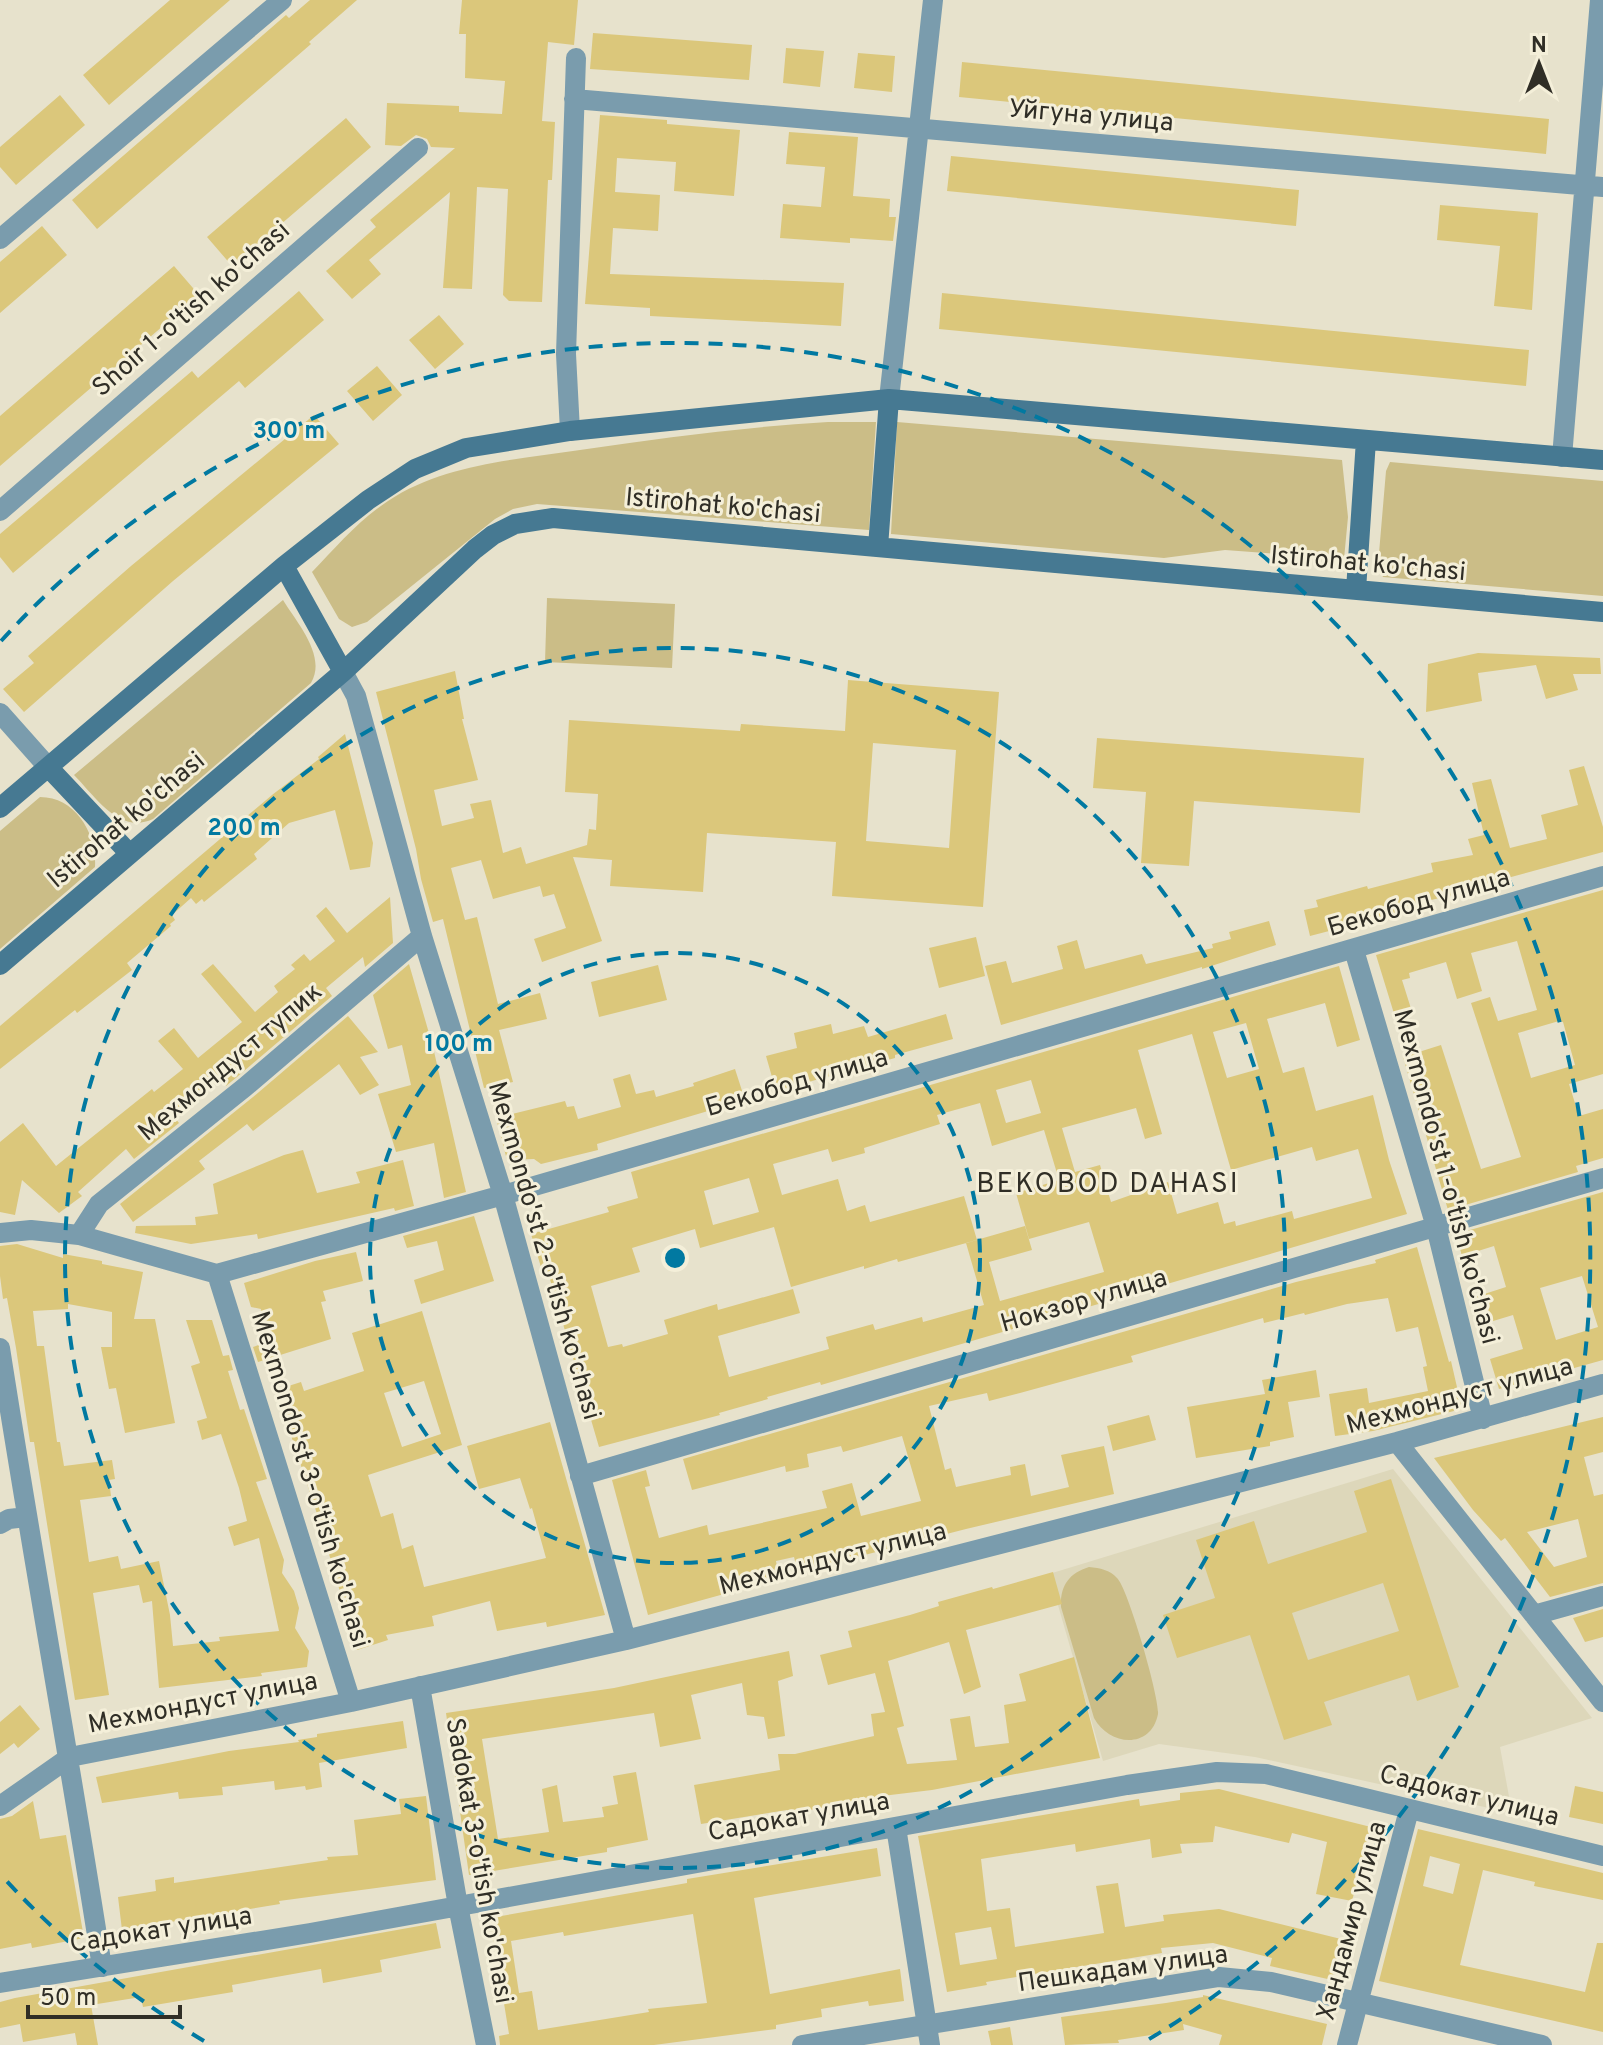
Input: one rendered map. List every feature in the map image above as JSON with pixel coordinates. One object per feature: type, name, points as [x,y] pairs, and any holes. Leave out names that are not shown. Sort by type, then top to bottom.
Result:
[{"type":"main road","points":[[878,547],[889,399]]},
{"type":"main road","points":[[0,808],[284,566],[391,483],[440,457],[466,448],[570,431],[889,399],[1603,460]]},
{"type":"main road","points":[[1356,590],[1366,440]]},
{"type":"main road","name":"Istirohat ko'chasi","points":[[0,965],[343,672],[475,549],[503,529],[527,521],[553,518],[1603,612]]},
{"type":"main road","name":"Mexmondo'st 2-o'tish ko'chasi","points":[[284,566],[343,672]]},
{"type":"main road","points":[[48,767],[129,853]]},
{"type":"street","points":[[0,239],[282,0]]},
{"type":"street","points":[[889,399],[933,0]]},
{"type":"street","points":[[1562,457],[1593,186],[1600,0]]},
{"type":"street","points":[[570,431],[566,354],[576,58]]},
{"type":"street","name":"Уйгуна улица","points":[[574,99],[1593,186]]},
{"type":"street","name":"Shoir 1-o'tish ko'chasi","points":[[0,511],[418,148]]},
{"type":"street","name":"Mexmondo'st 2-o'tish ko'chasi","points":[[343,672],[356,696],[422,936],[503,1195],[626,1640]]},
{"type":"street","points":[[0,713],[48,767]]},
{"type":"street","name":"Бекобод улица","points":[[217,1274],[503,1195],[1603,876]]},
{"type":"street","name":"Мехмондуст тупик","points":[[79,1235],[99,1204],[245,1087],[422,936]]},
{"type":"street","name":"Mexmondo'st 1-o'tish ko'chasi","points":[[1354,950],[1436,1227],[1483,1419]]},
{"type":"street","name":"Нокзор улица","points":[[580,1476],[1603,1178]]},
{"type":"street","points":[[0,1233],[31,1230],[79,1235],[217,1274]]},
{"type":"street","name":"Mexmondo'st 3-o'tish ko'chasi","points":[[217,1274],[351,1702]]},
{"type":"street","name":"Мехмондуст улица","points":[[0,1348],[26,1517],[70,1757],[102,1967]]},
{"type":"street","name":"Мехмондуст улица","points":[[70,1757],[351,1702],[626,1640],[1397,1442],[1603,1384]]},
{"type":"street","points":[[1397,1442],[1603,1702]]},
{"type":"street","points":[[0,1524],[9,1519],[26,1517]]},
{"type":"street","points":[[1534,1615],[1603,1596]]},
{"type":"street","name":"Sadokat 3-o'tish ko'chasi","points":[[420,1686],[458,1906],[486,2045]]},
{"type":"street","points":[[0,1806],[70,1757]]},
{"type":"street","name":"Садокат улица","points":[[0,1983],[458,1906],[1127,1785],[1217,1772],[1266,1774],[1603,1856]]},
{"type":"street","name":"Хандамир улица","points":[[1347,2045],[1409,1810]]},
{"type":"street","points":[[896,1827],[928,2035]]},
{"type":"street","name":"Пешкадам улица","points":[[802,2045],[928,2035],[1219,1977],[1271,1982],[1542,2045]]},
{"type":"shaded area","points":[[828,422],[876,422],[869,530],[537,504],[513,509],[495,519],[367,622],[352,627],[339,619],[312,572],[377,508],[410,489],[456,471],[642,441]]},
{"type":"shaded area","points":[[897,422],[1342,460],[1348,517],[1344,559],[1225,550],[1164,558],[891,534]]},
{"type":"shaded area","points":[[1390,462],[1603,481],[1603,596],[1383,577],[1378,565],[1386,471]]},
{"type":"shaded area","points":[[547,598],[675,604],[672,668],[545,662]]},
{"type":"shaded area","points":[[283,600],[313,651],[315,673],[311,683],[153,819],[141,823],[129,822],[109,811],[74,775]]},
{"type":"shaded area","points":[[40,797],[64,803],[82,820],[92,842],[95,867],[0,949],[0,831]]},
{"type":"shaded area","points":[[1393,1469],[1592,1718],[1500,1747],[1512,1813],[1255,1757],[1159,1744],[1103,1761],[1049,1574]]},
{"type":"shaded area","points":[[1089,1567],[1104,1570],[1117,1578],[1142,1644],[1158,1714],[1154,1726],[1139,1738],[1119,1739],[1109,1734],[1094,1718],[1061,1607],[1067,1581]]},
{"type":"building","points":[[170,0],[230,0],[109,105],[83,75]]},
{"type":"building","points":[[310,0],[357,0],[309,42],[311,44],[97,229],[72,200],[286,15],[289,18]]},
{"type":"building","points":[[462,0],[578,0],[574,45],[548,42],[542,121],[555,122],[552,180],[548,180],[542,302],[509,301],[503,295],[508,189],[477,187],[472,289],[443,288],[450,192],[369,260],[381,274],[352,299],[326,271],[376,227],[370,220],[455,148],[431,147],[427,139],[416,135],[401,146],[385,145],[387,103],[459,106],[459,112],[502,114],[505,81],[465,78],[466,34],[459,34]]},
{"type":"building","points":[[593,33],[752,45],[749,80],[590,69]]},
{"type":"building","points":[[786,48],[824,51],[820,87],[783,83]]},
{"type":"building","points":[[858,53],[895,56],[892,92],[854,88]]},
{"type":"building","points":[[962,62],[1549,119],[1546,154],[959,97]]},
{"type":"building","points":[[60,95],[85,125],[16,185],[0,167],[0,147]]},
{"type":"building","points":[[600,115],[740,130],[734,196],[674,191],[676,162],[617,158],[615,192],[660,195],[658,231],[613,228],[610,274],[844,283],[841,326],[650,316],[650,308],[585,304]]},
{"type":"building","points":[[346,118],[371,147],[232,266],[207,237]]},
{"type":"building","points":[[789,132],[858,137],[853,196],[890,199],[889,217],[896,217],[893,241],[850,238],[850,243],[780,238],[783,204],[821,207],[825,167],[786,164]]},
{"type":"building","points":[[951,156],[1299,190],[1296,226],[947,191]]},
{"type":"building","points":[[1440,205],[1538,213],[1532,310],[1494,306],[1500,246],[1437,240]]},
{"type":"building","points":[[42,226],[67,255],[0,313],[0,262]]},
{"type":"building","points":[[174,266],[199,295],[0,466],[0,416]]},
{"type":"building","points":[[299,291],[324,320],[245,388],[239,381],[13,573],[0,557],[0,534],[192,371],[198,378]]},
{"type":"building","points":[[942,293],[1529,350],[1526,386],[939,329]]},
{"type":"building","points":[[439,315],[464,344],[435,369],[409,340]]},
{"type":"building","points":[[377,366],[402,395],[373,421],[347,391]]},
{"type":"building","points":[[314,415],[339,444],[173,581],[24,712],[3,689],[34,663],[28,656],[131,566]]},
{"type":"building","points":[[1478,653],[1600,658],[1601,674],[1573,674],[1578,690],[1546,699],[1536,665],[1478,673],[1482,701],[1426,712],[1428,664]]},
{"type":"building","points":[[455,671],[462,719],[478,780],[434,790],[442,826],[474,818],[470,804],[491,800],[503,853],[521,847],[526,864],[587,845],[589,829],[596,830],[598,794],[565,792],[569,720],[740,731],[741,724],[845,731],[848,680],[999,692],[983,907],[832,896],[836,842],[707,833],[703,892],[610,886],[612,860],[573,857],[602,941],[542,962],[534,939],[566,928],[554,894],[543,897],[540,886],[493,899],[481,860],[451,868],[465,920],[477,917],[498,1004],[540,993],[547,1019],[499,1030],[513,1082],[484,1088],[443,919],[433,922],[421,879],[376,692]],"holes":[[[873,743],[956,750],[949,848],[866,841]]]},
{"type":"building","points":[[345,734],[373,843],[370,867],[350,870],[335,810],[289,823],[254,854],[257,859],[204,902],[202,899],[196,904],[191,898],[172,915],[175,920],[171,926],[127,963],[132,970],[0,1069],[0,1026]]},
{"type":"building","points":[[1097,738],[1364,758],[1360,813],[1194,801],[1189,866],[1141,863],[1146,792],[1093,788]]},
{"type":"building","points":[[1584,766],[1603,827],[1603,852],[1478,886],[1478,889],[1397,908],[1398,913],[1310,936],[1304,910],[1318,907],[1316,900],[1433,872],[1431,863],[1473,855],[1468,839],[1484,835],[1472,783],[1491,779],[1510,848],[1547,839],[1541,815],[1578,805],[1569,770]]},
{"type":"building","points":[[1603,890],[1603,1074],[1569,1084],[1579,1116],[1603,1109],[1603,1158],[1576,1166],[1578,1172],[1448,1210],[1403,1057],[1441,1045],[1481,1169],[1521,1157],[1471,1003],[1490,997],[1498,1021],[1537,1010],[1517,941],[1471,953],[1482,991],[1457,999],[1446,962],[1409,973],[1410,978],[1402,980],[1413,1015],[1396,1020],[1376,955]],"holes":[[[1563,1022],[1575,1065],[1531,1078],[1518,1033]]]},
{"type":"building","points":[[390,897],[393,943],[365,967],[363,957],[326,988],[332,996],[226,1086],[217,1076],[171,1113],[179,1123],[134,1159],[126,1149],[78,1192],[82,1196],[59,1213],[22,1180],[15,1215],[0,1212],[0,1142],[23,1123],[56,1166],[152,1089],[154,1092],[183,1069],[158,1041],[174,1028],[198,1058],[242,1022],[201,974],[213,964],[255,1012],[278,992],[274,986],[295,969],[291,965],[304,954],[310,961],[335,941],[316,916],[326,907],[347,933]]},
{"type":"building","points":[[1269,921],[1276,945],[1001,1025],[985,966],[1006,961],[1012,983],[1063,969],[1057,946],[1077,940],[1085,969],[1142,954],[1146,964],[1213,948],[1212,944],[1231,939],[1229,932]]},
{"type":"building","points":[[976,937],[985,976],[939,988],[929,948]]},
{"type":"building","points":[[409,964],[433,1047],[466,1192],[444,1198],[434,1143],[396,1152],[378,1094],[411,1085],[402,1045],[388,1049],[373,995]]},
{"type":"building","points":[[658,965],[667,1000],[599,1017],[591,982]]},
{"type":"building","points":[[1339,966],[1360,1040],[1337,1047],[1325,1003],[1267,1019],[1283,1073],[1304,1067],[1316,1111],[1373,1095],[1389,1160],[1407,1214],[821,1385],[820,1382],[767,1397],[720,1415],[599,1447],[549,1276],[544,1277],[531,1234],[609,1212],[607,1207],[638,1198],[631,1172]],"holes":[[[1246,1023],[1259,1069],[1227,1078],[1213,1032]],[[1192,1034],[1231,1170],[1312,1147],[1316,1161],[1358,1149],[1372,1198],[1294,1219],[1292,1211],[1236,1226],[1235,1221],[1224,1224],[1218,1202],[1177,1214],[1168,1182],[1111,1202],[1100,1165],[1075,1172],[1062,1128],[1136,1108],[1145,1139],[1162,1134],[1138,1050]],[[1031,1080],[1041,1113],[1006,1123],[996,1090]],[[980,1103],[992,1146],[1044,1130],[1059,1180],[1016,1193],[1029,1239],[1089,1222],[1104,1272],[1000,1301],[989,1262],[1032,1250],[1025,1226],[977,1240],[964,1196],[870,1222],[865,1205],[847,1211],[838,1179],[782,1195],[773,1164],[828,1149],[832,1162],[865,1153],[864,1148],[940,1124],[937,1115]],[[749,1178],[759,1212],[713,1225],[704,1191]],[[774,1227],[791,1287],[864,1266],[864,1269],[897,1259],[898,1262],[966,1243],[984,1305],[923,1322],[922,1317],[875,1330],[873,1324],[826,1337],[829,1349],[729,1377],[718,1336],[800,1313],[793,1289],[718,1310],[717,1304],[664,1320],[668,1334],[623,1347],[622,1344],[608,1347],[591,1286],[640,1272],[632,1248],[695,1229],[700,1248]]]},
{"type":"building","points":[[946,1014],[953,1039],[776,1091],[766,1056],[797,1048],[794,1033],[831,1024],[833,1034],[864,1026],[868,1037]]},
{"type":"building","points":[[348,1016],[378,1052],[360,1057],[379,1085],[360,1095],[339,1064],[253,1131],[247,1124],[199,1161],[205,1169],[133,1222],[120,1204]]},
{"type":"building","points":[[735,1069],[745,1100],[597,1144],[598,1150],[541,1164],[534,1159],[507,1160],[496,1118],[565,1101],[567,1107],[574,1106],[578,1119],[621,1107],[613,1079],[630,1074],[636,1094],[654,1090],[656,1097]]},
{"type":"building","points":[[303,1150],[317,1193],[360,1183],[356,1172],[403,1160],[414,1206],[258,1239],[257,1234],[191,1244],[135,1233],[136,1226],[196,1225],[195,1217],[218,1214],[213,1184]]},
{"type":"building","points":[[1603,1192],[1603,1360],[1499,1389],[1490,1359],[1523,1349],[1513,1315],[1480,1325],[1472,1298],[1506,1287],[1494,1246],[1462,1256],[1456,1234]],"holes":[[[1582,1276],[1598,1327],[1556,1340],[1540,1288]]]},
{"type":"building","points":[[474,1216],[494,1281],[421,1304],[414,1280],[444,1270],[437,1241],[407,1248],[403,1236]]},
{"type":"building","points":[[17,1244],[63,1258],[63,1254],[143,1272],[134,1319],[155,1319],[175,1423],[125,1433],[116,1388],[109,1389],[101,1347],[112,1347],[112,1312],[68,1304],[68,1309],[33,1311],[37,1346],[44,1346],[57,1442],[60,1442],[64,1466],[112,1460],[115,1479],[109,1480],[111,1496],[80,1500],[89,1562],[118,1556],[121,1569],[159,1561],[173,1646],[220,1641],[219,1637],[279,1631],[259,1538],[234,1546],[228,1527],[247,1521],[221,1434],[202,1440],[197,1421],[207,1418],[191,1366],[200,1363],[186,1320],[212,1320],[223,1356],[229,1355],[233,1370],[228,1371],[267,1479],[256,1482],[284,1560],[282,1573],[294,1591],[299,1608],[295,1628],[309,1651],[307,1667],[261,1673],[262,1676],[159,1688],[152,1601],[143,1603],[139,1585],[93,1593],[109,1695],[75,1700],[34,1442],[30,1442],[7,1298],[3,1299],[0,1276],[0,1246]]},
{"type":"building","points":[[1417,1247],[1462,1409],[1373,1431],[1335,1436],[1329,1394],[1367,1388],[1369,1403],[1428,1391],[1423,1367],[1427,1366],[1418,1327],[1396,1332],[1388,1298],[1264,1323],[1263,1318],[1131,1356],[1133,1362],[1020,1393],[989,1401],[987,1393],[929,1406],[945,1470],[951,1468],[956,1487],[1011,1475],[1010,1467],[1025,1464],[1031,1496],[1069,1487],[1061,1455],[1104,1446],[1114,1494],[798,1572],[794,1557],[776,1561],[779,1579],[648,1615],[612,1480],[646,1470],[650,1486],[645,1487],[659,1538],[707,1525],[709,1535],[827,1508],[822,1491],[852,1483],[861,1516],[921,1501],[902,1436],[843,1452],[841,1446],[807,1454],[809,1467],[786,1472],[785,1466],[692,1490],[683,1459],[1296,1282],[1376,1263],[1375,1260]]},
{"type":"building","points":[[356,1252],[363,1281],[323,1291],[326,1301],[321,1302],[331,1339],[258,1362],[253,1347],[261,1344],[255,1321],[260,1321],[261,1309],[251,1307],[244,1283]]},
{"type":"building","points":[[422,1311],[462,1445],[368,1475],[381,1517],[393,1513],[402,1549],[413,1545],[424,1587],[546,1558],[520,1478],[479,1489],[467,1446],[550,1422],[605,1615],[547,1627],[546,1622],[497,1631],[490,1601],[432,1616],[434,1626],[386,1635],[388,1640],[357,1650],[320,1523],[276,1390],[301,1382],[304,1391],[364,1371],[352,1333]],"holes":[[[424,1381],[441,1434],[402,1447],[384,1393]]]},
{"type":"building","points":[[1316,1370],[1320,1397],[1288,1402],[1294,1437],[1270,1442],[1270,1446],[1196,1458],[1187,1407],[1265,1394],[1262,1380]]},
{"type":"building","points":[[1149,1415],[1156,1440],[1113,1451],[1107,1426]]},
{"type":"building","points":[[1603,1417],[1603,1452],[1584,1457],[1594,1496],[1603,1494],[1603,1583],[1550,1597],[1505,1538],[1501,1541],[1473,1510],[1434,1458]],"holes":[[[1578,1519],[1587,1557],[1554,1567],[1527,1532]]]},
{"type":"building","points":[[1391,1479],[1459,1687],[1417,1701],[1409,1675],[1324,1702],[1332,1725],[1284,1740],[1250,1635],[1177,1658],[1163,1615],[1215,1598],[1196,1540],[1254,1521],[1268,1564],[1367,1532],[1354,1491]],"holes":[[[1383,1583],[1399,1631],[1308,1660],[1292,1613]]]},
{"type":"building","points":[[1053,1572],[1062,1604],[966,1630],[981,1687],[964,1694],[949,1642],[888,1661],[904,1726],[897,1728],[907,1764],[957,1760],[950,1719],[970,1716],[975,1747],[1009,1743],[1004,1705],[1026,1701],[1019,1674],[1074,1657],[1100,1758],[932,1790],[857,1799],[788,1814],[787,1810],[701,1824],[694,1785],[780,1770],[778,1754],[795,1754],[874,1736],[871,1714],[885,1712],[875,1673],[828,1685],[820,1655],[852,1647],[848,1631],[939,1606],[938,1602]]},
{"type":"building","points":[[1603,1609],[1603,1637],[1585,1642],[1573,1618]]},
{"type":"building","points":[[789,1651],[793,1676],[778,1681],[785,1736],[768,1739],[764,1717],[747,1715],[742,1683],[691,1695],[701,1739],[660,1747],[654,1713],[482,1739],[498,1839],[549,1832],[542,1789],[557,1785],[563,1822],[604,1817],[602,1807],[618,1804],[613,1776],[636,1772],[648,1840],[607,1848],[607,1852],[469,1875],[446,1713],[614,1688]]},
{"type":"building","points":[[20,1705],[40,1729],[18,1748],[14,1743],[0,1754],[0,1722]]},
{"type":"building","points":[[403,1721],[407,1748],[319,1763],[322,1787],[306,1790],[305,1786],[275,1790],[274,1781],[222,1787],[223,1795],[179,1799],[178,1792],[102,1803],[96,1777],[229,1751],[299,1742],[317,1737],[317,1734]]},
{"type":"building","points":[[1575,1786],[1603,1792],[1603,1824],[1569,1817]]},
{"type":"building","points":[[1219,1789],[1371,1827],[1352,1901],[1316,1894],[1327,1842],[1292,1833],[1289,1843],[1215,1826],[1213,1842],[1180,1844],[1182,1853],[1152,1858],[1150,1839],[1076,1852],[1075,1844],[981,1859],[987,1911],[1010,1908],[1015,1947],[1104,1933],[1096,1886],[1118,1883],[1125,1927],[1164,1921],[1163,1915],[1219,1909],[1341,1939],[1332,1980],[1270,1966],[1272,1958],[1213,1943],[1161,1948],[1162,1953],[986,1982],[987,1985],[947,1992],[918,1836],[1139,1799],[1140,1806],[1180,1800],[1180,1793]],"holes":[[[991,1927],[997,1959],[960,1965],[955,1933]]]},
{"type":"building","points":[[426,1796],[436,1880],[279,1901],[280,1904],[122,1930],[118,1897],[156,1891],[155,1880],[174,1877],[174,1883],[328,1860],[327,1857],[358,1855],[354,1820],[401,1814],[399,1799]]},
{"type":"building","points":[[33,1801],[40,1839],[66,1835],[84,1938],[32,1948],[31,1943],[0,1949],[0,1819],[12,1816]]},
{"type":"building","points":[[1418,1829],[1603,1873],[1603,1900],[1534,1886],[1535,1882],[1483,1870],[1460,1965],[1585,1992],[1597,1943],[1603,1943],[1603,2032],[1379,1981]],"holes":[[[1430,1856],[1460,1864],[1453,1894],[1423,1886]]]},
{"type":"building","points":[[877,1848],[881,1876],[754,1898],[770,1994],[900,1969],[904,2001],[869,2006],[868,2001],[821,2009],[822,2017],[776,2025],[776,2029],[654,2045],[500,2045],[499,2036],[509,2034],[490,1918],[687,1883],[687,1879]],"holes":[[[693,1914],[707,2003],[648,2009],[649,2012],[538,2030],[532,1991],[519,1993],[511,1941],[563,1932],[564,1936]]]},
{"type":"building","points":[[436,1923],[441,1948],[380,1960],[382,1972],[323,1983],[321,1969],[232,1985],[233,1992],[143,2007],[141,1997],[91,2005],[98,2045],[77,2045],[75,2033],[23,2042],[20,2024],[0,2028],[0,2002],[15,1998]]},
{"type":"building","points":[[1203,1995],[1327,2024],[1322,2045],[1219,2045],[1222,2035],[1183,2024],[1184,2030],[1118,2040],[1119,2043],[1065,2045],[1061,2017]]},
{"type":"building","points":[[1010,2027],[1013,2045],[991,2045],[988,2031]]},
{"type":"district","name":"BEKOBOD DAHASI","points":[[1108,1185]]}]
